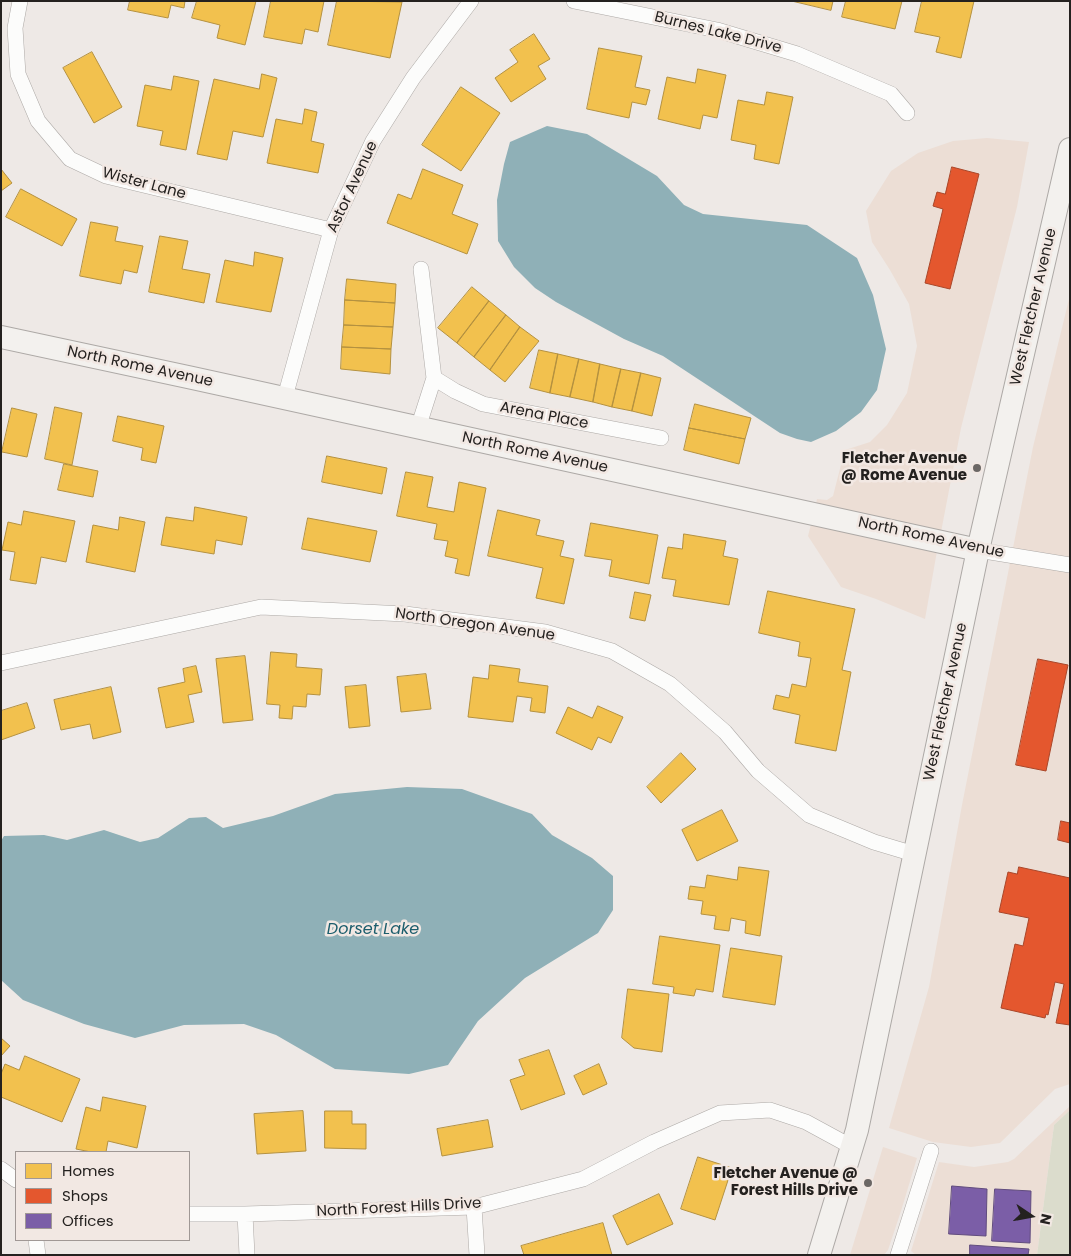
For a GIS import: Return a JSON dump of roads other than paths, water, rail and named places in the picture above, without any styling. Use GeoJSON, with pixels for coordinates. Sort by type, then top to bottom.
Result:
{"type":"FeatureCollection","features":[{"type":"Feature","properties":{"kind":"main road","name":"West Fletcher Avenue"},"geometry":{"type":"LineString","coordinates":[[819,1255],[858,1130],[978,550],[1070,149]]}},
{"type":"Feature","properties":{"kind":"main road","name":"North Rome Avenue"},"geometry":{"type":"LineString","coordinates":[[1,337],[285,397],[418,428],[978,550]]}},
{"type":"Feature","properties":{"kind":"street","name":"Wister Lane"},"geometry":{"type":"LineString","coordinates":[[20,1],[15,28],[18,74],[38,121],[70,159],[106,176],[331,230]]}},
{"type":"Feature","properties":{"kind":"street","name":"Astor Avenue"},"geometry":{"type":"LineString","coordinates":[[285,397],[331,230],[373,141],[413,78],[471,1]]}},
{"type":"Feature","properties":{"kind":"street","name":"Burnes Lake Drive"},"geometry":{"type":"LineString","coordinates":[[574,1],[717,30],[798,54],[891,94],[907,113]]}},
{"type":"Feature","properties":{"kind":"street"},"geometry":{"type":"LineString","coordinates":[[418,428],[434,378],[421,269]]}},
{"type":"Feature","properties":{"kind":"street","name":"Arena Place"},"geometry":{"type":"LineString","coordinates":[[434,378],[455,391],[483,404],[661,438]]}},
{"type":"Feature","properties":{"kind":"street","name":"North Rome Avenue"},"geometry":{"type":"LineString","coordinates":[[978,550],[1070,565]]}},
{"type":"Feature","properties":{"kind":"street","name":"North Oregon Avenue"},"geometry":{"type":"LineString","coordinates":[[1,663],[261,607],[405,614],[545,632],[612,651],[670,684],[725,732],[758,771],[809,815],[874,842],[914,854]]}},
{"type":"Feature","properties":{"kind":"street","name":"North Forest Hills Drive"},"geometry":{"type":"LineString","coordinates":[[190,1214],[474,1207],[583,1179],[654,1142],[720,1113],[770,1110],[806,1122],[852,1147]]}},
{"type":"Feature","properties":{"kind":"street"},"geometry":{"type":"LineString","coordinates":[[898,1255],[931,1151]]}},
{"type":"Feature","properties":{"kind":"street"},"geometry":{"type":"LineString","coordinates":[[1,1170],[15,1179]]}},
{"type":"Feature","properties":{"kind":"street"},"geometry":{"type":"LineString","coordinates":[[474,1207],[477,1255]]}},
{"type":"Feature","properties":{"kind":"street"},"geometry":{"type":"LineString","coordinates":[[245,1214],[247,1255]]}},
{"type":"Feature","properties":{"kind":"street"},"geometry":{"type":"LineString","coordinates":[[36,1241],[38,1255]]}},
{"type":"Feature","properties":{"kind":"water"},"geometry":{"type":"Polygon","coordinates":[[[547,126],[587,134],[657,176],[684,205],[703,214],[807,225],[857,258],[873,295],[886,349],[877,390],[861,412],[836,431],[811,442],[780,433],[663,356],[624,339],[556,302],[535,288],[514,267],[498,241],[497,200],[510,142],[547,126]]]}},
{"type":"Feature","properties":{"kind":"water","name":"Dorset Lake"},"geometry":{"type":"Polygon","coordinates":[[[407,787],[462,789],[532,814],[552,835],[592,858],[613,876],[613,910],[598,933],[525,978],[478,1021],[448,1065],[409,1074],[335,1069],[276,1035],[244,1024],[184,1025],[135,1038],[84,1024],[23,1000],[1,980],[1,841],[4,836],[44,835],[67,840],[104,830],[140,842],[158,838],[189,818],[206,817],[223,828],[273,816],[335,794],[407,787]]]}},
{"type":"Feature","properties":{"kind":"place","name":"Fletcher Avenue @ Rome Avenue"},"geometry":{"type":"Point","coordinates":[977,468]}},
{"type":"Feature","properties":{"kind":"place","name":"Fletcher Avenue @ Forest Hills Drive"},"geometry":{"type":"Point","coordinates":[868,1183]}}]}
